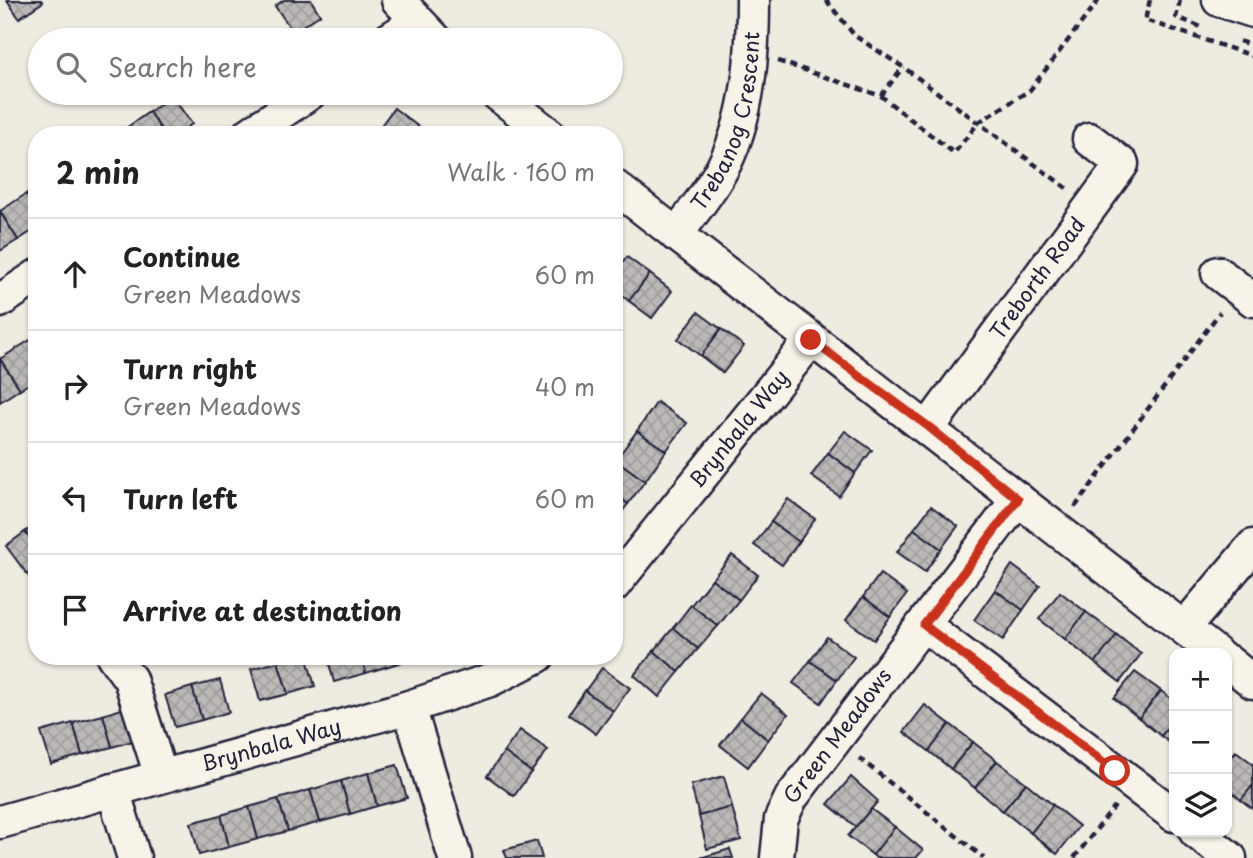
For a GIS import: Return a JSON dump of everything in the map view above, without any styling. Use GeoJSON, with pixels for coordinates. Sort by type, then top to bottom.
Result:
{"type":"FeatureCollection","features":[{"type":"Feature","properties":{"kind":"street","name":"Trebanog Crescent"},"geometry":{"type":"LineString","coordinates":[[676,234],[725,163],[738,130],[751,52],[753,0]]}},
{"type":"Feature","properties":{"kind":"street"},"geometry":{"type":"LineString","coordinates":[[1219,0],[1253,11]]}},
{"type":"Feature","properties":{"kind":"street"},"geometry":{"type":"LineString","coordinates":[[260,126],[292,105]]}},
{"type":"Feature","properties":{"kind":"street"},"geometry":{"type":"LineString","coordinates":[[511,105],[538,126]]}},
{"type":"Feature","properties":{"kind":"street","name":"Treborth Road"},"geometry":{"type":"LineString","coordinates":[[929,427],[1122,164],[1089,139]]}},
{"type":"Feature","properties":{"kind":"street"},"geometry":{"type":"LineString","coordinates":[[623,193],[811,340],[929,427],[1210,648]]}},
{"type":"Feature","properties":{"kind":"street"},"geometry":{"type":"LineString","coordinates":[[0,301],[28,282]]}},
{"type":"Feature","properties":{"kind":"street","name":"Brynbala Way"},"geometry":{"type":"LineString","coordinates":[[623,570],[811,340]]}},
{"type":"Feature","properties":{"kind":"street","name":"Green Meadows"},"geometry":{"type":"LineString","coordinates":[[777,858],[781,819],[791,798],[1018,499]]}},
{"type":"Feature","properties":{"kind":"street"},"geometry":{"type":"LineString","coordinates":[[1184,628],[1253,546]]}},
{"type":"Feature","properties":{"kind":"street"},"geometry":{"type":"LineString","coordinates":[[924,625],[1169,812]]}},
{"type":"Feature","properties":{"kind":"street"},"geometry":{"type":"LineString","coordinates":[[120,665],[130,679],[161,776]]}},
{"type":"Feature","properties":{"kind":"street","name":"Brynbala Way"},"geometry":{"type":"LineString","coordinates":[[0,822],[409,707],[490,680],[520,665]]}},
{"type":"Feature","properties":{"kind":"street"},"geometry":{"type":"LineString","coordinates":[[1232,666],[1253,682]]}},
{"type":"Feature","properties":{"kind":"street"},"geometry":{"type":"LineString","coordinates":[[409,707],[455,858]]}},
{"type":"Feature","properties":{"kind":"street"},"geometry":{"type":"LineString","coordinates":[[113,790],[134,858]]}},
{"type":"Feature","properties":{"kind":"street"},"geometry":{"type":"LineString","coordinates":[[1202,837],[1230,858]]}},
{"type":"Feature","properties":{"kind":"path"},"geometry":{"type":"LineString","coordinates":[[826,0],[855,36],[903,67],[1091,206]]}},
{"type":"Feature","properties":{"kind":"path"},"geometry":{"type":"LineString","coordinates":[[751,52],[881,96],[954,153],[979,122],[1030,90],[1099,0]]}},
{"type":"Feature","properties":{"kind":"path"},"geometry":{"type":"LineString","coordinates":[[1150,0],[1145,20],[1253,56]]}},
{"type":"Feature","properties":{"kind":"path"},"geometry":{"type":"LineString","coordinates":[[881,96],[903,67]]}},
{"type":"Feature","properties":{"kind":"path"},"geometry":{"type":"LineString","coordinates":[[1057,530],[1236,287]]}},
{"type":"Feature","properties":{"kind":"path"},"geometry":{"type":"LineString","coordinates":[[835,738],[984,858]]}},
{"type":"Feature","properties":{"kind":"path"},"geometry":{"type":"LineString","coordinates":[[1074,858],[1133,784]]}},
{"type":"Feature","properties":{"kind":"building"},"geometry":{"type":"Polygon","coordinates":[[[7,0],[41,0],[43,2],[19,18],[7,0]]]}},
{"type":"Feature","properties":{"kind":"building"},"geometry":{"type":"Polygon","coordinates":[[[284,0],[311,0],[320,15],[299,28],[290,28],[275,6],[284,0]]]}},
{"type":"Feature","properties":{"kind":"building"},"geometry":{"type":"Polygon","coordinates":[[[159,105],[178,105],[192,124],[159,126],[149,112],[159,105]]]}},
{"type":"Feature","properties":{"kind":"building"},"geometry":{"type":"Polygon","coordinates":[[[394,108],[417,126],[381,126],[394,108]]]}},
{"type":"Feature","properties":{"kind":"building"},"geometry":{"type":"Polygon","coordinates":[[[149,112],[159,126],[129,126],[149,112]]]}},
{"type":"Feature","properties":{"kind":"building"},"geometry":{"type":"Polygon","coordinates":[[[26,194],[28,234],[18,240],[0,211],[26,194]]]}},
{"type":"Feature","properties":{"kind":"building"},"geometry":{"type":"Polygon","coordinates":[[[0,212],[18,240],[0,251],[0,212]]]}},
{"type":"Feature","properties":{"kind":"building"},"geometry":{"type":"Polygon","coordinates":[[[627,257],[650,274],[629,301],[623,296],[623,262],[627,257]]]}},
{"type":"Feature","properties":{"kind":"building"},"geometry":{"type":"Polygon","coordinates":[[[650,274],[672,291],[652,318],[629,301],[650,274]]]}},
{"type":"Feature","properties":{"kind":"building"},"geometry":{"type":"Polygon","coordinates":[[[698,312],[721,329],[701,356],[678,339],[698,312]]]}},
{"type":"Feature","properties":{"kind":"building"},"geometry":{"type":"Polygon","coordinates":[[[721,329],[744,346],[723,373],[701,356],[721,329]]]}},
{"type":"Feature","properties":{"kind":"building"},"geometry":{"type":"Polygon","coordinates":[[[28,341],[28,384],[20,389],[0,359],[28,341]]]}},
{"type":"Feature","properties":{"kind":"building"},"geometry":{"type":"Polygon","coordinates":[[[0,359],[20,389],[0,402],[0,359]]]}},
{"type":"Feature","properties":{"kind":"building"},"geometry":{"type":"Polygon","coordinates":[[[657,402],[687,423],[666,451],[637,431],[657,402]]]}},
{"type":"Feature","properties":{"kind":"building"},"geometry":{"type":"Polygon","coordinates":[[[637,431],[666,451],[645,481],[623,465],[623,450],[637,431]]]}},
{"type":"Feature","properties":{"kind":"building"},"geometry":{"type":"Polygon","coordinates":[[[845,431],[872,450],[855,473],[828,453],[845,431]]]}},
{"type":"Feature","properties":{"kind":"building"},"geometry":{"type":"Polygon","coordinates":[[[828,453],[855,473],[839,496],[811,476],[828,453]]]}},
{"type":"Feature","properties":{"kind":"building"},"geometry":{"type":"Polygon","coordinates":[[[623,465],[645,481],[628,504],[623,500],[623,465]]]}},
{"type":"Feature","properties":{"kind":"building"},"geometry":{"type":"Polygon","coordinates":[[[788,499],[815,519],[799,542],[771,522],[788,499]]]}},
{"type":"Feature","properties":{"kind":"building"},"geometry":{"type":"Polygon","coordinates":[[[931,506],[958,526],[941,549],[914,529],[931,506]]]}},
{"type":"Feature","properties":{"kind":"building"},"geometry":{"type":"Polygon","coordinates":[[[771,522],[799,542],[782,565],[754,545],[771,522]]]}},
{"type":"Feature","properties":{"kind":"building"},"geometry":{"type":"Polygon","coordinates":[[[914,529],[941,549],[925,572],[897,552],[914,529]]]}},
{"type":"Feature","properties":{"kind":"building"},"geometry":{"type":"Polygon","coordinates":[[[25,532],[28,536],[28,575],[6,546],[25,532]]]}},
{"type":"Feature","properties":{"kind":"building"},"geometry":{"type":"Polygon","coordinates":[[[732,555],[758,575],[739,600],[712,579],[732,555]]]}},
{"type":"Feature","properties":{"kind":"building"},"geometry":{"type":"Polygon","coordinates":[[[1012,565],[1040,586],[1023,610],[995,590],[1012,565]]]}},
{"type":"Feature","properties":{"kind":"building"},"geometry":{"type":"Polygon","coordinates":[[[880,574],[907,594],[890,617],[863,597],[880,574]]]}},
{"type":"Feature","properties":{"kind":"building"},"geometry":{"type":"Polygon","coordinates":[[[712,579],[739,600],[718,626],[691,605],[712,579]]]}},
{"type":"Feature","properties":{"kind":"building"},"geometry":{"type":"Polygon","coordinates":[[[995,590],[1023,610],[1003,640],[974,620],[995,590]]]}},
{"type":"Feature","properties":{"kind":"building"},"geometry":{"type":"Polygon","coordinates":[[[1060,592],[1086,612],[1065,639],[1039,619],[1060,592]]]}},
{"type":"Feature","properties":{"kind":"building"},"geometry":{"type":"Polygon","coordinates":[[[863,597],[890,617],[874,640],[846,620],[863,597]]]}},
{"type":"Feature","properties":{"kind":"building"},"geometry":{"type":"Polygon","coordinates":[[[691,605],[718,626],[698,649],[673,628],[691,605]]]}},
{"type":"Feature","properties":{"kind":"building"},"geometry":{"type":"Polygon","coordinates":[[[1086,612],[1117,635],[1095,663],[1065,639],[1086,612]]]}},
{"type":"Feature","properties":{"kind":"building"},"geometry":{"type":"Polygon","coordinates":[[[673,628],[698,649],[679,672],[654,651],[673,628]]]}},
{"type":"Feature","properties":{"kind":"building"},"geometry":{"type":"Polygon","coordinates":[[[1117,635],[1141,654],[1120,682],[1095,663],[1117,635]]]}},
{"type":"Feature","properties":{"kind":"building"},"geometry":{"type":"Polygon","coordinates":[[[827,637],[854,657],[837,680],[810,661],[827,637]]]}},
{"type":"Feature","properties":{"kind":"building"},"geometry":{"type":"Polygon","coordinates":[[[654,651],[679,672],[659,697],[634,675],[654,651]]]}},
{"type":"Feature","properties":{"kind":"building"},"geometry":{"type":"Polygon","coordinates":[[[810,661],[837,680],[821,703],[793,683],[810,661]]]}},
{"type":"Feature","properties":{"kind":"building"},"geometry":{"type":"Polygon","coordinates":[[[279,665],[309,665],[315,686],[288,694],[279,665]]]}},
{"type":"Feature","properties":{"kind":"building"},"geometry":{"type":"Polygon","coordinates":[[[279,665],[288,694],[260,701],[251,669],[279,665]]]}},
{"type":"Feature","properties":{"kind":"building"},"geometry":{"type":"Polygon","coordinates":[[[329,665],[364,665],[366,673],[334,682],[329,665]]]}},
{"type":"Feature","properties":{"kind":"building"},"geometry":{"type":"Polygon","coordinates":[[[364,665],[392,665],[366,673],[364,665]]]}},
{"type":"Feature","properties":{"kind":"building"},"geometry":{"type":"Polygon","coordinates":[[[602,668],[630,688],[613,711],[585,691],[602,668]]]}},
{"type":"Feature","properties":{"kind":"building"},"geometry":{"type":"Polygon","coordinates":[[[1135,672],[1161,691],[1139,718],[1114,698],[1135,672]]]}},
{"type":"Feature","properties":{"kind":"building"},"geometry":{"type":"Polygon","coordinates":[[[220,680],[229,712],[202,720],[192,687],[220,680]]]}},
{"type":"Feature","properties":{"kind":"building"},"geometry":{"type":"Polygon","coordinates":[[[192,687],[202,720],[175,727],[165,695],[192,687]]]}},
{"type":"Feature","properties":{"kind":"building"},"geometry":{"type":"Polygon","coordinates":[[[585,691],[613,711],[596,734],[569,714],[585,691]]]}},
{"type":"Feature","properties":{"kind":"building"},"geometry":{"type":"Polygon","coordinates":[[[1161,691],[1169,697],[1169,726],[1161,736],[1139,718],[1161,691]]]}},
{"type":"Feature","properties":{"kind":"building"},"geometry":{"type":"Polygon","coordinates":[[[761,693],[788,714],[768,740],[741,718],[761,693]]]}},
{"type":"Feature","properties":{"kind":"building"},"geometry":{"type":"Polygon","coordinates":[[[134,705],[143,738],[112,747],[103,715],[134,705]]]}},
{"type":"Feature","properties":{"kind":"building"},"geometry":{"type":"Polygon","coordinates":[[[925,705],[950,724],[929,751],[904,732],[925,705]]]}},
{"type":"Feature","properties":{"kind":"building"},"geometry":{"type":"Polygon","coordinates":[[[103,715],[112,747],[82,755],[73,723],[103,715]]]}},
{"type":"Feature","properties":{"kind":"building"},"geometry":{"type":"Polygon","coordinates":[[[741,718],[768,740],[748,767],[720,745],[741,718]]]}},
{"type":"Feature","properties":{"kind":"building"},"geometry":{"type":"Polygon","coordinates":[[[73,723],[82,755],[51,764],[41,732],[73,723]]]}},
{"type":"Feature","properties":{"kind":"building"},"geometry":{"type":"Polygon","coordinates":[[[950,724],[973,742],[951,769],[929,751],[950,724]]]}},
{"type":"Feature","properties":{"kind":"building"},"geometry":{"type":"Polygon","coordinates":[[[1169,726],[1169,742],[1161,736],[1169,726]]]}},
{"type":"Feature","properties":{"kind":"building"},"geometry":{"type":"Polygon","coordinates":[[[520,730],[548,750],[531,772],[504,752],[520,730]]]}},
{"type":"Feature","properties":{"kind":"building"},"geometry":{"type":"Polygon","coordinates":[[[973,742],[997,761],[975,788],[951,769],[973,742]]]}},
{"type":"Feature","properties":{"kind":"building"},"geometry":{"type":"Polygon","coordinates":[[[1236,751],[1253,764],[1253,785],[1241,800],[1232,792],[1232,756],[1236,751]]]}},
{"type":"Feature","properties":{"kind":"building"},"geometry":{"type":"Polygon","coordinates":[[[504,752],[531,772],[514,796],[487,776],[504,752]]]}},
{"type":"Feature","properties":{"kind":"building"},"geometry":{"type":"Polygon","coordinates":[[[997,761],[1026,783],[1003,811],[975,788],[997,761]]]}},
{"type":"Feature","properties":{"kind":"building"},"geometry":{"type":"Polygon","coordinates":[[[397,765],[407,798],[377,806],[368,773],[397,765]]]}},
{"type":"Feature","properties":{"kind":"building"},"geometry":{"type":"Polygon","coordinates":[[[368,773],[377,806],[350,814],[341,781],[368,773]]]}},
{"type":"Feature","properties":{"kind":"building"},"geometry":{"type":"Polygon","coordinates":[[[724,776],[732,807],[699,816],[691,785],[724,776]]]}},
{"type":"Feature","properties":{"kind":"building"},"geometry":{"type":"Polygon","coordinates":[[[851,777],[878,801],[856,827],[828,804],[851,777]]]}},
{"type":"Feature","properties":{"kind":"building"},"geometry":{"type":"Polygon","coordinates":[[[341,781],[350,814],[320,822],[310,790],[341,781]]]}},
{"type":"Feature","properties":{"kind":"building"},"geometry":{"type":"Polygon","coordinates":[[[1026,783],[1053,805],[1031,833],[1003,811],[1026,783]]]}},
{"type":"Feature","properties":{"kind":"building"},"geometry":{"type":"Polygon","coordinates":[[[1253,785],[1253,809],[1241,800],[1253,785]]]}},
{"type":"Feature","properties":{"kind":"building"},"geometry":{"type":"Polygon","coordinates":[[[310,790],[320,822],[288,831],[278,799],[310,790]]]}},
{"type":"Feature","properties":{"kind":"building"},"geometry":{"type":"Polygon","coordinates":[[[278,799],[288,831],[258,839],[249,807],[278,799]]]}},
{"type":"Feature","properties":{"kind":"building"},"geometry":{"type":"Polygon","coordinates":[[[1053,805],[1079,826],[1057,854],[1031,833],[1053,805]]]}},
{"type":"Feature","properties":{"kind":"building"},"geometry":{"type":"Polygon","coordinates":[[[249,807],[258,839],[229,847],[221,815],[249,807]]]}},
{"type":"Feature","properties":{"kind":"building"},"geometry":{"type":"Polygon","coordinates":[[[732,807],[741,840],[707,849],[699,816],[732,807]]]}},
{"type":"Feature","properties":{"kind":"building"},"geometry":{"type":"Polygon","coordinates":[[[871,809],[895,827],[873,855],[848,836],[871,809]]]}},
{"type":"Feature","properties":{"kind":"building"},"geometry":{"type":"Polygon","coordinates":[[[221,815],[229,847],[199,855],[191,823],[221,815]]]}},
{"type":"Feature","properties":{"kind":"building"},"geometry":{"type":"Polygon","coordinates":[[[895,827],[923,850],[916,858],[876,858],[873,855],[895,827]]]}},
{"type":"Feature","properties":{"kind":"building"},"geometry":{"type":"Polygon","coordinates":[[[537,841],[542,858],[507,858],[504,850],[537,841]]]}},
{"type":"Feature","properties":{"kind":"building"},"geometry":{"type":"Polygon","coordinates":[[[730,849],[733,858],[700,858],[730,849]]]}},
{"type":"Feature","properties":{"kind":"route"},"geometry":{"type":"LineString","coordinates":[[811,340],[929,427],[1018,499],[924,625],[1115,771]]}}]}
